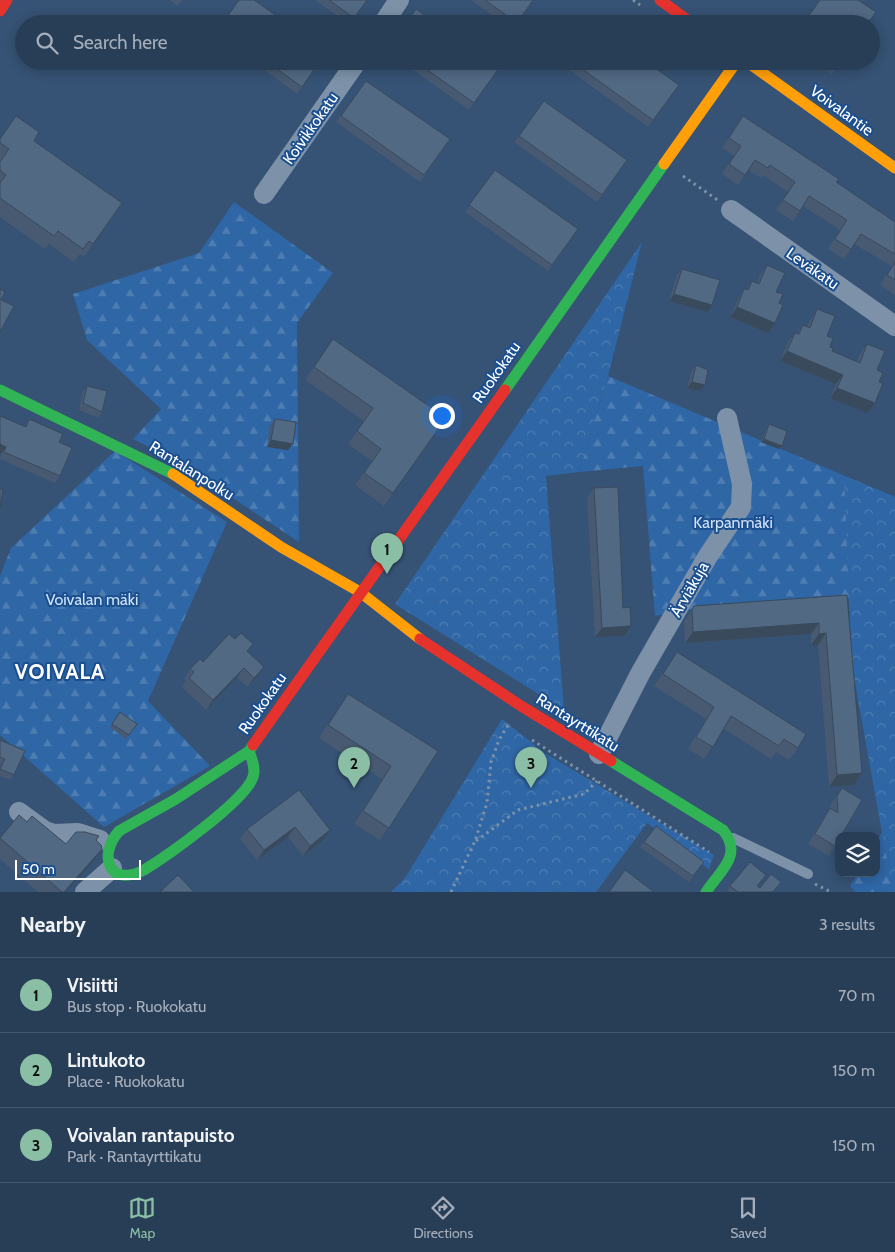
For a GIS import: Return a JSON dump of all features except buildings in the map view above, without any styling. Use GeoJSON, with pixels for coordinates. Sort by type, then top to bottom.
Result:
{"type":"FeatureCollection","features":[{"type":"Feature","properties":{"kind":"street"},"geometry":{"type":"LineString","coordinates":[[0,10],[7,0]]}},
{"type":"Feature","properties":{"kind":"street"},"geometry":{"type":"LineString","coordinates":[[388,15],[399,0]]}},
{"type":"Feature","properties":{"kind":"street"},"geometry":{"type":"LineString","coordinates":[[660,0],[681,15]]}},
{"type":"Feature","properties":{"kind":"street","name":"Koivikkokatu"},"geometry":{"type":"LineString","coordinates":[[264,194],[350,70]]}},
{"type":"Feature","properties":{"kind":"street","name":"Ruokokatu"},"geometry":{"type":"LineString","coordinates":[[109,843],[120,830],[186,793],[248,751],[731,70]]}},
{"type":"Feature","properties":{"kind":"street","name":"Voivalantie"},"geometry":{"type":"LineString","coordinates":[[759,70],[895,168]]}},
{"type":"Feature","properties":{"kind":"street","name":"Leväkatu"},"geometry":{"type":"LineString","coordinates":[[731,210],[895,326]]}},
{"type":"Feature","properties":{"kind":"street","name":"Rantalanpolku"},"geometry":{"type":"LineString","coordinates":[[0,390],[182,478],[274,543],[360,592]]}},
{"type":"Feature","properties":{"kind":"street","name":"Ärviäkuja"},"geometry":{"type":"LineString","coordinates":[[605,758],[641,672],[708,556],[741,506],[742,484],[727,418]]}},
{"type":"Feature","properties":{"kind":"street","name":"Rantayrttikatu"},"geometry":{"type":"LineString","coordinates":[[360,592],[413,634],[521,706],[715,825],[728,835]]}},
{"type":"Feature","properties":{"kind":"street","name":"Ruokokatu"},"geometry":{"type":"LineString","coordinates":[[112,868],[117,874],[132,875],[152,864],[214,820],[253,779],[255,772],[248,751]]}},
{"type":"Feature","properties":{"kind":"street"},"geometry":{"type":"LineString","coordinates":[[19,812],[45,831],[54,834],[78,833],[109,843],[108,860],[112,868],[85,892]]}},
{"type":"Feature","properties":{"kind":"street"},"geometry":{"type":"LineString","coordinates":[[706,892],[727,864],[734,848],[728,835]]}},
{"type":"Feature","properties":{"kind":"lane"},"geometry":{"type":"LineString","coordinates":[[728,835],[808,874]]}},
{"type":"Feature","properties":{"kind":"path"},"geometry":{"type":"LineString","coordinates":[[678,172],[731,210]]}},
{"type":"Feature","properties":{"kind":"path"},"geometry":{"type":"LineString","coordinates":[[451,892],[475,841],[487,804],[491,762],[499,740],[521,706]]}},
{"type":"Feature","properties":{"kind":"path"},"geometry":{"type":"LineString","coordinates":[[510,724],[517,729]]}},
{"type":"Feature","properties":{"kind":"path"},"geometry":{"type":"LineString","coordinates":[[524,734],[727,864]]}},
{"type":"Feature","properties":{"kind":"path"},"geometry":{"type":"LineString","coordinates":[[475,841],[518,810],[584,794],[597,782],[605,758]]}},
{"type":"Feature","properties":{"kind":"green space"},"geometry":{"type":"Polygon","coordinates":[[[234,202],[333,273],[297,323],[299,542],[175,460],[133,439],[161,409],[87,340],[73,294],[199,253],[234,202]]]}},
{"type":"Feature","properties":{"kind":"green space"},"geometry":{"type":"Polygon","coordinates":[[[642,242],[608,376],[579,472],[546,476],[564,710],[395,604],[642,242]]]}},
{"type":"Feature","properties":{"kind":"green space","name":"Karpanmäki"},"geometry":{"type":"Polygon","coordinates":[[[608,376],[895,497],[895,892],[856,892],[850,886],[856,877],[880,877],[880,836],[882,832],[852,665],[849,599],[682,611],[655,616],[643,466],[579,472],[608,376]]]}},
{"type":"Feature","properties":{"kind":"green space","name":"Voivalan mäki"},"geometry":{"type":"Polygon","coordinates":[[[115,451],[227,522],[148,701],[210,766],[104,827],[0,735],[0,576],[11,548],[115,451]]]}},
{"type":"Feature","properties":{"kind":"green space"},"geometry":{"type":"Polygon","coordinates":[[[844,476],[895,497],[895,892],[893,892],[852,665],[844,476]]]}},
{"type":"Feature","properties":{"kind":"green space"},"geometry":{"type":"Polygon","coordinates":[[[502,719],[545,753],[714,855],[709,869],[647,823],[596,892],[391,892],[405,878],[502,719]]]}},
{"type":"Feature","properties":{"kind":"traffic: fast"},"geometry":{"type":"LineString","coordinates":[[505,390],[664,164]]}},
{"type":"Feature","properties":{"kind":"traffic: fast"},"geometry":{"type":"LineString","coordinates":[[0,390],[173,474]]}},
{"type":"Feature","properties":{"kind":"traffic: fast"},"geometry":{"type":"LineString","coordinates":[[249,751],[254,767],[253,777],[236,800],[221,813],[170,853],[144,870],[132,875],[123,875],[115,872],[110,867],[108,859],[109,850],[112,841],[119,831],[176,799],[249,751],[253,745]]}},
{"type":"Feature","properties":{"kind":"traffic: fast"},"geometry":{"type":"LineString","coordinates":[[611,761],[723,830],[729,839],[730,855],[728,862],[706,892]]}},
{"type":"Feature","properties":{"kind":"traffic: slow"},"geometry":{"type":"LineString","coordinates":[[664,164],[731,70]]}},
{"type":"Feature","properties":{"kind":"traffic: slow"},"geometry":{"type":"LineString","coordinates":[[759,70],[895,168]]}},
{"type":"Feature","properties":{"kind":"traffic: slow"},"geometry":{"type":"LineString","coordinates":[[173,474],[281,547],[360,592],[420,639]]}},
{"type":"Feature","properties":{"kind":"traffic: jam"},"geometry":{"type":"LineString","coordinates":[[0,11],[7,0]]}},
{"type":"Feature","properties":{"kind":"traffic: jam"},"geometry":{"type":"LineString","coordinates":[[660,0],[681,15]]}},
{"type":"Feature","properties":{"kind":"traffic: jam"},"geometry":{"type":"LineString","coordinates":[[253,745],[505,390]]}},
{"type":"Feature","properties":{"kind":"traffic: jam"},"geometry":{"type":"LineString","coordinates":[[420,639],[521,706],[611,761]]}},
{"type":"Feature","properties":{"kind":"place","name":"Visiitti"},"geometry":{"type":"Point","coordinates":[387,574]}},
{"type":"Feature","properties":{"kind":"place","name":"Lintukoto"},"geometry":{"type":"Point","coordinates":[354,788]}},
{"type":"Feature","properties":{"kind":"place","name":"Voivalan rantapuisto"},"geometry":{"type":"Point","coordinates":[531,788]}},
{"type":"Feature","properties":{"kind":"district","name":"VOIVALA"},"geometry":{"type":"Point","coordinates":[60,672]}}]}
